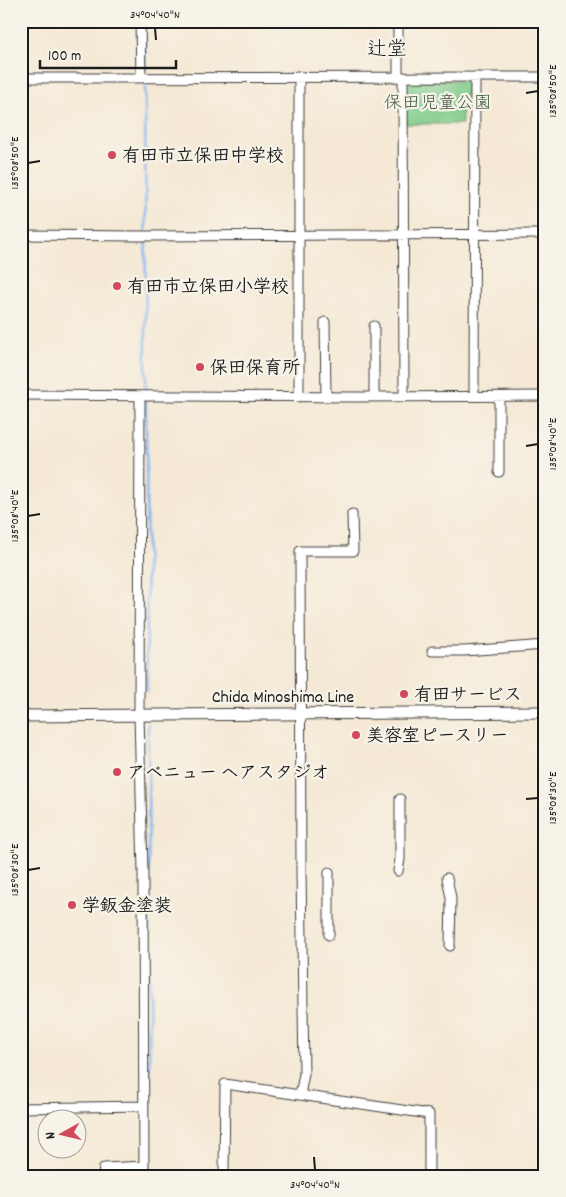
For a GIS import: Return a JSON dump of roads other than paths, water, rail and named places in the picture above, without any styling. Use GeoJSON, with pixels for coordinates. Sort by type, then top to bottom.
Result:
{"type":"FeatureCollection","features":[{"type":"Feature","properties":{"kind":"main road","name":"Chida Minoshima Line"},"geometry":{"type":"LineString","coordinates":[[21,716],[545,712]]}},
{"type":"Feature","properties":{"kind":"street"},"geometry":{"type":"LineString","coordinates":[[140,21],[141,78]]}},
{"type":"Feature","properties":{"kind":"street"},"geometry":{"type":"LineString","coordinates":[[398,21],[401,77],[404,396]]}},
{"type":"Feature","properties":{"kind":"street"},"geometry":{"type":"LineString","coordinates":[[299,76],[299,397]]}},
{"type":"Feature","properties":{"kind":"street"},"geometry":{"type":"LineString","coordinates":[[474,396],[475,77]]}},
{"type":"Feature","properties":{"kind":"street"},"geometry":{"type":"LineString","coordinates":[[21,78],[545,77]]}},
{"type":"Feature","properties":{"kind":"street"},"geometry":{"type":"LineString","coordinates":[[21,235],[300,236],[545,234]]}},
{"type":"Feature","properties":{"kind":"street"},"geometry":{"type":"LineString","coordinates":[[325,322],[326,396]]}},
{"type":"Feature","properties":{"kind":"street"},"geometry":{"type":"LineString","coordinates":[[374,326],[374,397]]}},
{"type":"Feature","properties":{"kind":"street"},"geometry":{"type":"LineString","coordinates":[[21,395],[545,396]]}},
{"type":"Feature","properties":{"kind":"street"},"geometry":{"type":"LineString","coordinates":[[103,1176],[104,1168],[144,1171],[143,872],[139,715],[140,396]]}},
{"type":"Feature","properties":{"kind":"street"},"geometry":{"type":"LineString","coordinates":[[499,397],[499,472]]}},
{"type":"Feature","properties":{"kind":"street"},"geometry":{"type":"LineString","coordinates":[[300,1095],[304,1074],[300,551],[353,551],[352,514]]}},
{"type":"Feature","properties":{"kind":"street"},"geometry":{"type":"LineString","coordinates":[[432,651],[464,651],[545,645]]}},
{"type":"Feature","properties":{"kind":"street"},"geometry":{"type":"LineString","coordinates":[[398,871],[400,859],[400,799]]}},
{"type":"Feature","properties":{"kind":"street"},"geometry":{"type":"LineString","coordinates":[[329,872],[329,935]]}},
{"type":"Feature","properties":{"kind":"street"},"geometry":{"type":"LineString","coordinates":[[447,878],[451,907],[450,946]]}},
{"type":"Feature","properties":{"kind":"street"},"geometry":{"type":"LineString","coordinates":[[224,1176],[225,1084],[429,1114],[429,1176]]}},
{"type":"Feature","properties":{"kind":"street"},"geometry":{"type":"LineString","coordinates":[[21,1108],[143,1106]]}},
{"type":"Feature","properties":{"kind":"waterway"},"geometry":{"type":"LineString","coordinates":[[145,21],[145,70]]}},
{"type":"Feature","properties":{"kind":"waterway"},"geometry":{"type":"LineString","coordinates":[[145,80],[147,692]]}},
{"type":"Feature","properties":{"kind":"waterway"},"geometry":{"type":"LineString","coordinates":[[148,724],[150,1176]]}},
{"type":"Feature","properties":{"kind":"place","name":"有田市立保田中学校"},"geometry":{"type":"Point","coordinates":[112,155]}},
{"type":"Feature","properties":{"kind":"place","name":"有田市立保田小学校"},"geometry":{"type":"Point","coordinates":[117,286]}},
{"type":"Feature","properties":{"kind":"place","name":"保田保育所"},"geometry":{"type":"Point","coordinates":[200,367]}},
{"type":"Feature","properties":{"kind":"place","name":"有田サービス"},"geometry":{"type":"Point","coordinates":[404,694]}},
{"type":"Feature","properties":{"kind":"place","name":"美容室ピースリー"},"geometry":{"type":"Point","coordinates":[356,735]}},
{"type":"Feature","properties":{"kind":"place","name":"アベニュー ヘアスタジオ"},"geometry":{"type":"Point","coordinates":[117,772]}},
{"type":"Feature","properties":{"kind":"place","name":"学鈑金塗装"},"geometry":{"type":"Point","coordinates":[72,905]}},
{"type":"Feature","properties":{"kind":"district","name":"辻堂"},"geometry":{"type":"Point","coordinates":[387,48]}},
{"type":"Feature","properties":{"kind":"park label","name":"保田児童公園"},"geometry":{"type":"Point","coordinates":[438,102]}}]}
